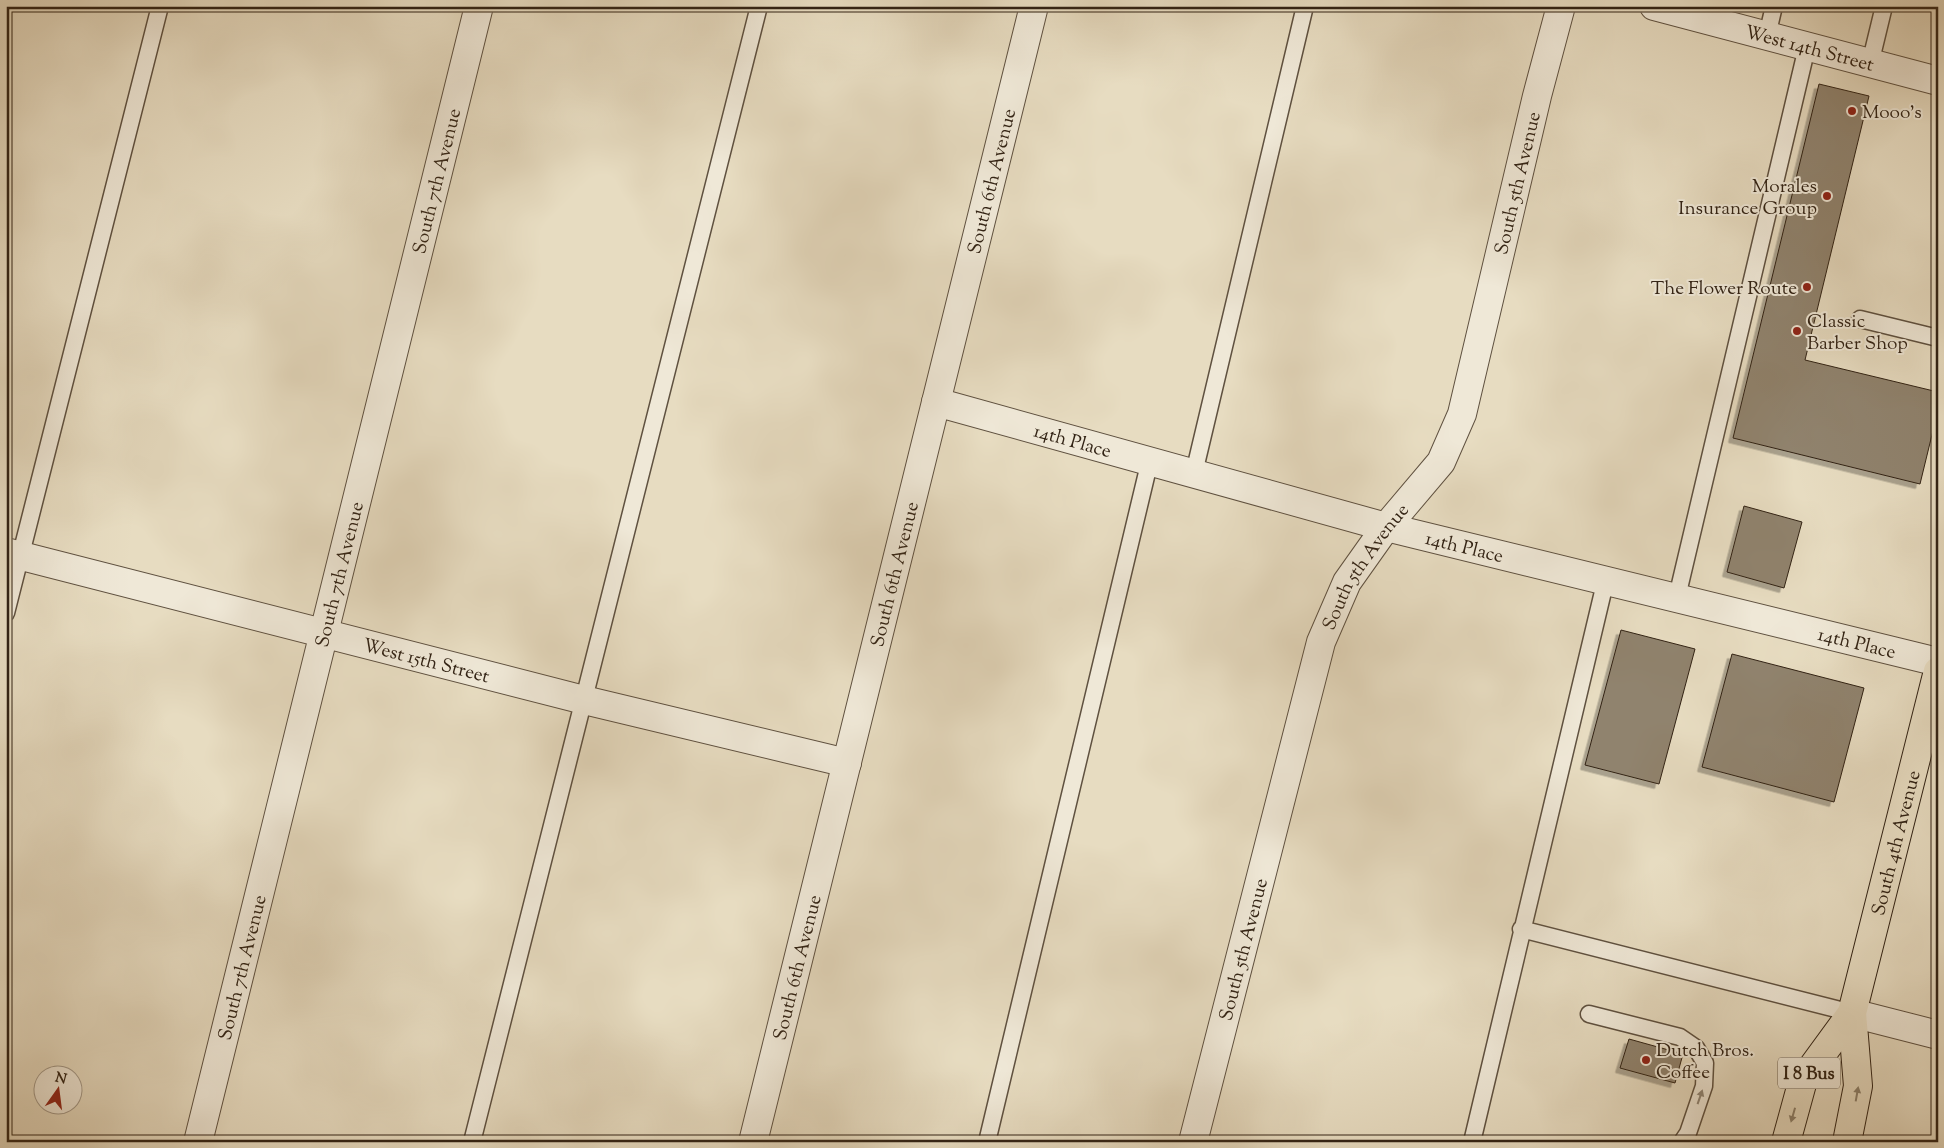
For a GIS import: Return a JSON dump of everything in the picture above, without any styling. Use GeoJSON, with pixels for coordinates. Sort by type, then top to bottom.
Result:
{"type":"FeatureCollection","features":[{"type":"Feature","properties":{"kind":"main road","name":"South 4th Avenue"},"geometry":{"type":"LineString","coordinates":[[1848,1142],[1858,1086],[1852,1013],[1938,671]]}},
{"type":"Feature","properties":{"kind":"main road","name":"South 4th Avenue"},"geometry":{"type":"LineString","coordinates":[[1786,1142],[1803,1080],[1852,1013]]}},
{"type":"Feature","properties":{"kind":"street","name":"South 7th Avenue"},"geometry":{"type":"LineString","coordinates":[[198,1142],[479,6]]}},
{"type":"Feature","properties":{"kind":"street","name":"South 6th Avenue"},"geometry":{"type":"LineString","coordinates":[[753,1142],[1034,6]]}},
{"type":"Feature","properties":{"kind":"street","name":"South 5th Avenue"},"geometry":{"type":"LineString","coordinates":[[1193,1142],[1321,642],[1347,582],[1386,527],[1441,462],[1462,414],[1537,96],[1561,6]]}},
{"type":"Feature","properties":{"kind":"street","name":"West 14th Street"},"geometry":{"type":"LineString","coordinates":[[1654,6],[1938,81]]}},
{"type":"Feature","properties":{"kind":"street","name":"14th Place"},"geometry":{"type":"LineString","coordinates":[[936,402],[1386,527],[1938,662]]}},
{"type":"Feature","properties":{"kind":"street","name":"West 15th Street"},"geometry":{"type":"LineString","coordinates":[[13,554],[584,700],[847,763]]}},
{"type":"Feature","properties":{"kind":"street"},"geometry":{"type":"LineString","coordinates":[[1852,1013],[1938,1035]]}},
{"type":"Feature","properties":{"kind":"lane"},"geometry":{"type":"LineString","coordinates":[[6,613],[13,554],[160,6]]}},
{"type":"Feature","properties":{"kind":"lane"},"geometry":{"type":"LineString","coordinates":[[472,1142],[759,6]]}},
{"type":"Feature","properties":{"kind":"lane"},"geometry":{"type":"LineString","coordinates":[[1194,473],[1305,6]]}},
{"type":"Feature","properties":{"kind":"lane"},"geometry":{"type":"LineString","coordinates":[[1767,36],[1774,6]]}},
{"type":"Feature","properties":{"kind":"lane"},"geometry":{"type":"LineString","coordinates":[[1870,64],[1884,6]]}},
{"type":"Feature","properties":{"kind":"lane"},"geometry":{"type":"LineString","coordinates":[[1677,597],[1807,47]]}},
{"type":"Feature","properties":{"kind":"lane"},"geometry":{"type":"LineString","coordinates":[[1860,319],[1938,338]]}},
{"type":"Feature","properties":{"kind":"lane"},"geometry":{"type":"LineString","coordinates":[[987,1142],[1150,460]]}},
{"type":"Feature","properties":{"kind":"lane"},"geometry":{"type":"LineString","coordinates":[[1472,1142],[1521,929],[1606,580]]}},
{"type":"Feature","properties":{"kind":"lane"},"geometry":{"type":"LineString","coordinates":[[1521,929],[1852,1013]]}},
{"type":"Feature","properties":{"kind":"lane"},"geometry":{"type":"LineString","coordinates":[[1589,1014],[1680,1037],[1696,1048],[1705,1063],[1704,1086],[1688,1133],[1682,1142]]}},
{"type":"Feature","properties":{"kind":"building"},"geometry":{"type":"Polygon","coordinates":[[[1819,84],[1869,96],[1805,360],[1938,392],[1938,410],[1920,484],[1733,438],[1819,84]]]}},
{"type":"Feature","properties":{"kind":"building"},"geometry":{"type":"Polygon","coordinates":[[[1744,506],[1802,522],[1784,588],[1727,572],[1744,506]]]}},
{"type":"Feature","properties":{"kind":"building"},"geometry":{"type":"Polygon","coordinates":[[[1621,630],[1695,649],[1659,784],[1585,765],[1621,630]]]}},
{"type":"Feature","properties":{"kind":"building"},"geometry":{"type":"Polygon","coordinates":[[[1732,654],[1864,688],[1834,802],[1702,767],[1732,654]]]}},
{"type":"Feature","properties":{"kind":"building"},"geometry":{"type":"Polygon","coordinates":[[[1629,1039],[1683,1054],[1675,1083],[1620,1068],[1629,1039]]]}},
{"type":"Feature","properties":{"kind":"place","name":"Mooo's"},"geometry":{"type":"Point","coordinates":[1852,111]}},
{"type":"Feature","properties":{"kind":"place","name":"Morales Insurance Group"},"geometry":{"type":"Point","coordinates":[1827,196]}},
{"type":"Feature","properties":{"kind":"place","name":"The Flower Route"},"geometry":{"type":"Point","coordinates":[1807,287]}},
{"type":"Feature","properties":{"kind":"place","name":"Classic Barber Shop"},"geometry":{"type":"Point","coordinates":[1797,331]}},
{"type":"Feature","properties":{"kind":"place","name":"Dutch Bros. Coffee"},"geometry":{"type":"Point","coordinates":[1646,1060]}}]}
